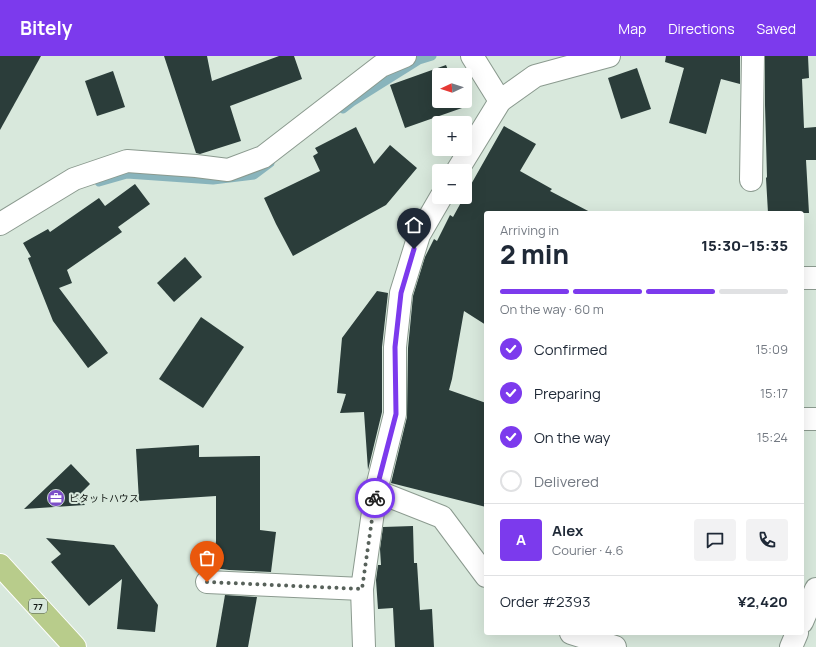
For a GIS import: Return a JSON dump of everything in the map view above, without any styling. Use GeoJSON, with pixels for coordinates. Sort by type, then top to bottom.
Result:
{"type":"FeatureCollection","features":[{"type":"Feature","properties":{"kind":"main road","name":"77"},"geometry":{"type":"LineString","coordinates":[[0,565],[75,647]]}},
{"type":"Feature","properties":{"kind":"street"},"geometry":{"type":"LineString","coordinates":[[0,224],[74,179],[127,161],[228,170],[263,157],[381,66],[405,56]]}},
{"type":"Feature","properties":{"kind":"street"},"geometry":{"type":"LineString","coordinates":[[472,56],[500,101]]}},
{"type":"Feature","properties":{"kind":"street"},"geometry":{"type":"LineString","coordinates":[[461,164],[500,101],[535,76],[609,56]]}},
{"type":"Feature","properties":{"kind":"street"},"geometry":{"type":"LineString","coordinates":[[751,180],[753,56]]}},
{"type":"Feature","properties":{"kind":"street"},"geometry":{"type":"LineString","coordinates":[[364,647],[362,589],[376,491],[396,414],[395,347],[401,293],[418,235],[437,204]]}},
{"type":"Feature","properties":{"kind":"street"},"geometry":{"type":"LineString","coordinates":[[804,278],[816,278]]}},
{"type":"Feature","properties":{"kind":"street"},"geometry":{"type":"LineString","coordinates":[[804,419],[816,419]]}},
{"type":"Feature","properties":{"kind":"street"},"geometry":{"type":"LineString","coordinates":[[376,491],[442,517],[484,573]]}},
{"type":"Feature","properties":{"kind":"street"},"geometry":{"type":"LineString","coordinates":[[207,582],[362,589]]}},
{"type":"Feature","properties":{"kind":"street"},"geometry":{"type":"LineString","coordinates":[[804,617],[816,589]]}},
{"type":"Feature","properties":{"kind":"street"},"geometry":{"type":"LineString","coordinates":[[576,635],[615,647]]}},
{"type":"Feature","properties":{"kind":"street"},"geometry":{"type":"LineString","coordinates":[[791,647],[796,635]]}},
{"type":"Feature","properties":{"kind":"building"},"geometry":{"type":"Polygon","coordinates":[[[0,56],[41,56],[0,130],[0,56]]]}},
{"type":"Feature","properties":{"kind":"building"},"geometry":{"type":"Polygon","coordinates":[[[164,56],[207,56],[212,81],[279,56],[294,56],[302,79],[230,106],[241,141],[200,154],[196,153],[164,56]]]}},
{"type":"Feature","properties":{"kind":"building"},"geometry":{"type":"Polygon","coordinates":[[[666,56],[740,56],[740,84],[721,79],[706,134],[669,123],[684,68],[665,62],[666,56]]]}},
{"type":"Feature","properties":{"kind":"building"},"geometry":{"type":"Polygon","coordinates":[[[765,56],[808,56],[809,78],[802,79],[804,128],[816,127],[816,160],[806,160],[809,213],[804,213],[804,211],[768,211],[765,56]]]}},
{"type":"Feature","properties":{"kind":"building"},"geometry":{"type":"Polygon","coordinates":[[[446,65],[447,68],[438,68],[446,65]]]}},
{"type":"Feature","properties":{"kind":"building"},"geometry":{"type":"Polygon","coordinates":[[[637,68],[651,109],[621,119],[608,78],[637,68]]]}},
{"type":"Feature","properties":{"kind":"building"},"geometry":{"type":"Polygon","coordinates":[[[432,70],[432,108],[462,108],[439,116],[432,116],[432,119],[405,128],[390,85],[432,70]]]}},
{"type":"Feature","properties":{"kind":"building"},"geometry":{"type":"Polygon","coordinates":[[[113,71],[125,107],[97,116],[85,81],[113,71]]]}},
{"type":"Feature","properties":{"kind":"building"},"geometry":{"type":"Polygon","coordinates":[[[504,126],[536,144],[520,171],[552,189],[550,191],[588,211],[484,211],[484,324],[464,311],[449,390],[484,402],[484,506],[391,483],[407,417],[408,348],[413,296],[425,257],[434,239],[437,241],[450,215],[453,217],[460,204],[472,204],[472,183],[504,126]]]}},
{"type":"Feature","properties":{"kind":"building"},"geometry":{"type":"Polygon","coordinates":[[[356,127],[374,164],[390,145],[417,168],[386,205],[293,256],[264,198],[320,171],[313,156],[318,153],[315,148],[356,127]]]}},
{"type":"Feature","properties":{"kind":"building"},"geometry":{"type":"Polygon","coordinates":[[[135,184],[150,204],[118,227],[122,232],[67,270],[72,283],[59,288],[108,353],[88,368],[53,321],[28,258],[31,257],[23,243],[48,229],[50,232],[99,198],[105,206],[135,184]]]}},
{"type":"Feature","properties":{"kind":"building"},"geometry":{"type":"Polygon","coordinates":[[[185,257],[202,277],[174,302],[157,283],[185,257]]]}},
{"type":"Feature","properties":{"kind":"building"},"geometry":{"type":"Polygon","coordinates":[[[377,291],[388,293],[382,347],[382,412],[368,470],[364,412],[340,413],[346,394],[337,393],[342,338],[377,291]]]}},
{"type":"Feature","properties":{"kind":"building"},"geometry":{"type":"Polygon","coordinates":[[[201,317],[244,347],[203,408],[159,379],[201,317]]]}},
{"type":"Feature","properties":{"kind":"building"},"geometry":{"type":"Polygon","coordinates":[[[199,445],[199,457],[260,456],[260,530],[276,532],[271,572],[213,568],[216,541],[216,496],[139,501],[136,449],[199,445]]]}},
{"type":"Feature","properties":{"kind":"building","name":"ピタットハウス"},"geometry":{"type":"Polygon","coordinates":[[[71,464],[90,484],[78,496],[85,505],[24,509],[71,464]]]}},
{"type":"Feature","properties":{"kind":"building"},"geometry":{"type":"Polygon","coordinates":[[[413,526],[414,563],[417,563],[420,610],[432,609],[434,647],[395,647],[393,608],[378,609],[376,580],[378,565],[381,565],[380,549],[383,527],[413,526]]]}},
{"type":"Feature","properties":{"kind":"building"},"geometry":{"type":"Polygon","coordinates":[[[46,538],[114,545],[158,605],[155,632],[117,629],[122,579],[89,606],[51,562],[61,554],[46,538]]]}},
{"type":"Feature","properties":{"kind":"building"},"geometry":{"type":"Polygon","coordinates":[[[225,595],[257,597],[248,647],[216,647],[225,595]]]}},
{"type":"Feature","properties":{"kind":"waterway"},"geometry":{"type":"LineString","coordinates":[[343,109],[419,60],[432,56]]}},
{"type":"Feature","properties":{"kind":"waterway"},"geometry":{"type":"LineString","coordinates":[[99,182],[127,174],[213,180],[254,175],[270,163]]}},
{"type":"Feature","properties":{"kind":"way so far"},"geometry":{"type":"LineString","coordinates":[[207,582],[362,589],[375,498]]}},
{"type":"Feature","properties":{"kind":"place","name":"ピタットハウス"},"geometry":{"type":"Point","coordinates":[56,498]}},
{"type":"Feature","properties":{"kind":"route"},"geometry":{"type":"LineString","coordinates":[[375,498],[396,414],[395,347],[401,293],[414,249]]}}]}
